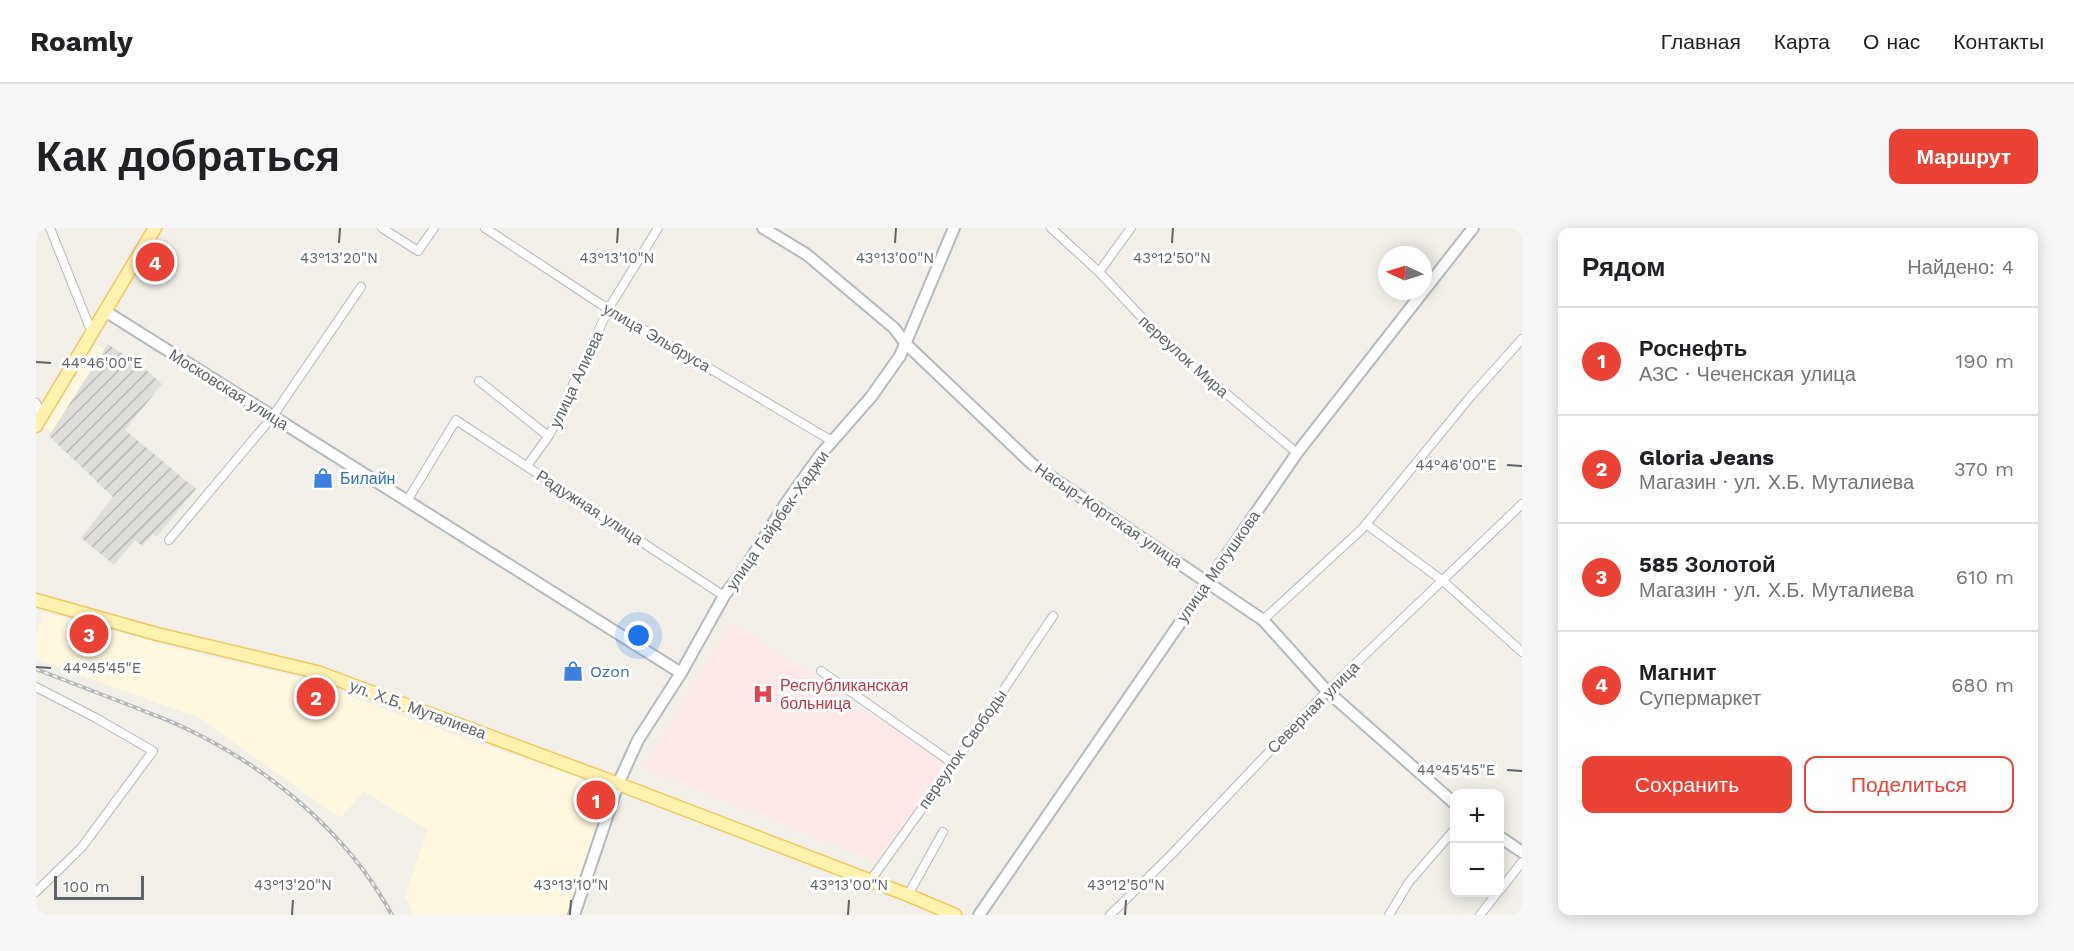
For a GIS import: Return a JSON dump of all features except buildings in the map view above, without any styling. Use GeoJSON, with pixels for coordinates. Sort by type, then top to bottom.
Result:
{"type":"FeatureCollection","features":[{"type":"Feature","properties":{"kind":"main road"},"geometry":{"type":"LineString","coordinates":[[39,421],[155,228]]}},
{"type":"Feature","properties":{"kind":"main road","name":"ул. Х.Б. Муталиева"},"geometry":{"type":"LineString","coordinates":[[36,598],[157,634],[317,672],[618,784]]}},
{"type":"Feature","properties":{"kind":"main road"},"geometry":{"type":"LineString","coordinates":[[618,784],[955,915]]}},
{"type":"Feature","properties":{"kind":"street"},"geometry":{"type":"LineString","coordinates":[[50,228],[92,333]]}},
{"type":"Feature","properties":{"kind":"street"},"geometry":{"type":"LineString","coordinates":[[382,228],[418,251],[434,228]]}},
{"type":"Feature","properties":{"kind":"street","name":"улица Эльбруса"},"geometry":{"type":"LineString","coordinates":[[484,228],[589,297],[832,441]]}},
{"type":"Feature","properties":{"kind":"street","name":"улица Алиева"},"geometry":{"type":"LineString","coordinates":[[527,466],[548,436],[609,308],[658,228]]}},
{"type":"Feature","properties":{"kind":"street","name":"Насыр-Кортская улица"},"geometry":{"type":"LineString","coordinates":[[763,228],[806,254],[894,328],[906,344],[1032,464],[1207,580],[1263,620],[1327,691],[1450,799]]}},
{"type":"Feature","properties":{"kind":"street","name":"улица Гайрбек-Хаджи"},"geometry":{"type":"LineString","coordinates":[[574,915],[618,784],[638,740],[681,673],[724,596],[743,571],[786,503],[832,441],[872,397],[900,356],[954,228]]}},
{"type":"Feature","properties":{"kind":"street","name":"переулок Мира"},"geometry":{"type":"LineString","coordinates":[[1052,228],[1099,272],[1164,341],[1297,453]]}},
{"type":"Feature","properties":{"kind":"street"},"geometry":{"type":"LineString","coordinates":[[1099,272],[1131,228]]}},
{"type":"Feature","properties":{"kind":"street","name":"улица Могушкова"},"geometry":{"type":"LineString","coordinates":[[979,915],[1207,580],[1297,453],[1473,228]]}},
{"type":"Feature","properties":{"kind":"street"},"geometry":{"type":"LineString","coordinates":[[169,540],[273,416],[361,287]]}},
{"type":"Feature","properties":{"kind":"street","name":"Московская улица"},"geometry":{"type":"LineString","coordinates":[[105,311],[681,673]]}},
{"type":"Feature","properties":{"kind":"street"},"geometry":{"type":"LineString","coordinates":[[1263,620],[1366,524],[1471,396],[1522,339]]}},
{"type":"Feature","properties":{"kind":"street"},"geometry":{"type":"LineString","coordinates":[[479,381],[548,436]]}},
{"type":"Feature","properties":{"kind":"street"},"geometry":{"type":"LineString","coordinates":[[36,403],[39,421]]}},
{"type":"Feature","properties":{"kind":"street","name":"Радужная улица"},"geometry":{"type":"LineString","coordinates":[[407,501],[456,420],[724,596]]}},
{"type":"Feature","properties":{"kind":"street","name":"Северная улица"},"geometry":{"type":"LineString","coordinates":[[1110,915],[1171,855],[1327,691],[1522,504]]}},
{"type":"Feature","properties":{"kind":"street"},"geometry":{"type":"LineString","coordinates":[[1366,524],[1443,581],[1522,652]]}},
{"type":"Feature","properties":{"kind":"street","name":"переулок Свободы"},"geometry":{"type":"LineString","coordinates":[[870,881],[954,764],[1053,616]]}},
{"type":"Feature","properties":{"kind":"street"},"geometry":{"type":"LineString","coordinates":[[821,671],[954,764]]}},
{"type":"Feature","properties":{"kind":"street"},"geometry":{"type":"LineString","coordinates":[[36,687],[96,717],[153,750],[82,847],[36,892]]}},
{"type":"Feature","properties":{"kind":"street"},"geometry":{"type":"LineString","coordinates":[[908,895],[944,832]]}},
{"type":"Feature","properties":{"kind":"street"},"geometry":{"type":"LineString","coordinates":[[1389,915],[1409,882],[1450,836]]}},
{"type":"Feature","properties":{"kind":"street"},"geometry":{"type":"LineString","coordinates":[[1504,840],[1522,852]]}},
{"type":"Feature","properties":{"kind":"street"},"geometry":{"type":"LineString","coordinates":[[1504,885],[1522,862]]}},
{"type":"Feature","properties":{"kind":"street"},"geometry":{"type":"LineString","coordinates":[[1480,915],[1494,897]]}},
{"type":"Feature","properties":{"kind":"shaded area"},"geometry":{"type":"Polygon","coordinates":[[[96,344],[104,349],[52,432],[43,427],[96,344]]]}},
{"type":"Feature","properties":{"kind":"shaded area"},"geometry":{"type":"Polygon","coordinates":[[[108,344],[145,369],[162,384],[125,430],[196,489],[157,536],[153,534],[142,546],[135,540],[114,565],[81,538],[113,497],[49,436],[108,344]]]}},
{"type":"Feature","properties":{"kind":"shaded area"},"geometry":{"type":"Polygon","coordinates":[[[43,612],[204,655],[298,677],[464,738],[600,783],[606,806],[568,915],[414,915],[405,896],[427,830],[364,791],[340,818],[200,718],[36,659],[36,636],[43,612]]]}},
{"type":"Feature","properties":{"kind":"shaded area","name":"Республиканская больница"},"geometry":{"type":"Polygon","coordinates":[[[731,622],[948,766],[875,862],[643,768],[731,622]]]}},
{"type":"Feature","properties":{"kind":"railway"},"geometry":{"type":"LineString","coordinates":[[36,669],[179,725],[246,762],[303,805],[329,830],[374,885],[392,915]]}},
{"type":"Feature","properties":{"kind":"place","name":"Магнит"},"geometry":{"type":"Point","coordinates":[155,262]}},
{"type":"Feature","properties":{"kind":"place","name":"Билайн"},"geometry":{"type":"Point","coordinates":[323,478]}},
{"type":"Feature","properties":{"kind":"place","name":"585 Золотой"},"geometry":{"type":"Point","coordinates":[89,634]}},
{"type":"Feature","properties":{"kind":"place","name":"Ozon"},"geometry":{"type":"Point","coordinates":[573,671]}},
{"type":"Feature","properties":{"kind":"place","name":"Республиканская больница"},"geometry":{"type":"Point","coordinates":[763,694]}},
{"type":"Feature","properties":{"kind":"place","name":"Gloria Jeans"},"geometry":{"type":"Point","coordinates":[316,697]}},
{"type":"Feature","properties":{"kind":"place","name":"Роснефть"},"geometry":{"type":"Point","coordinates":[596,800]}}]}
